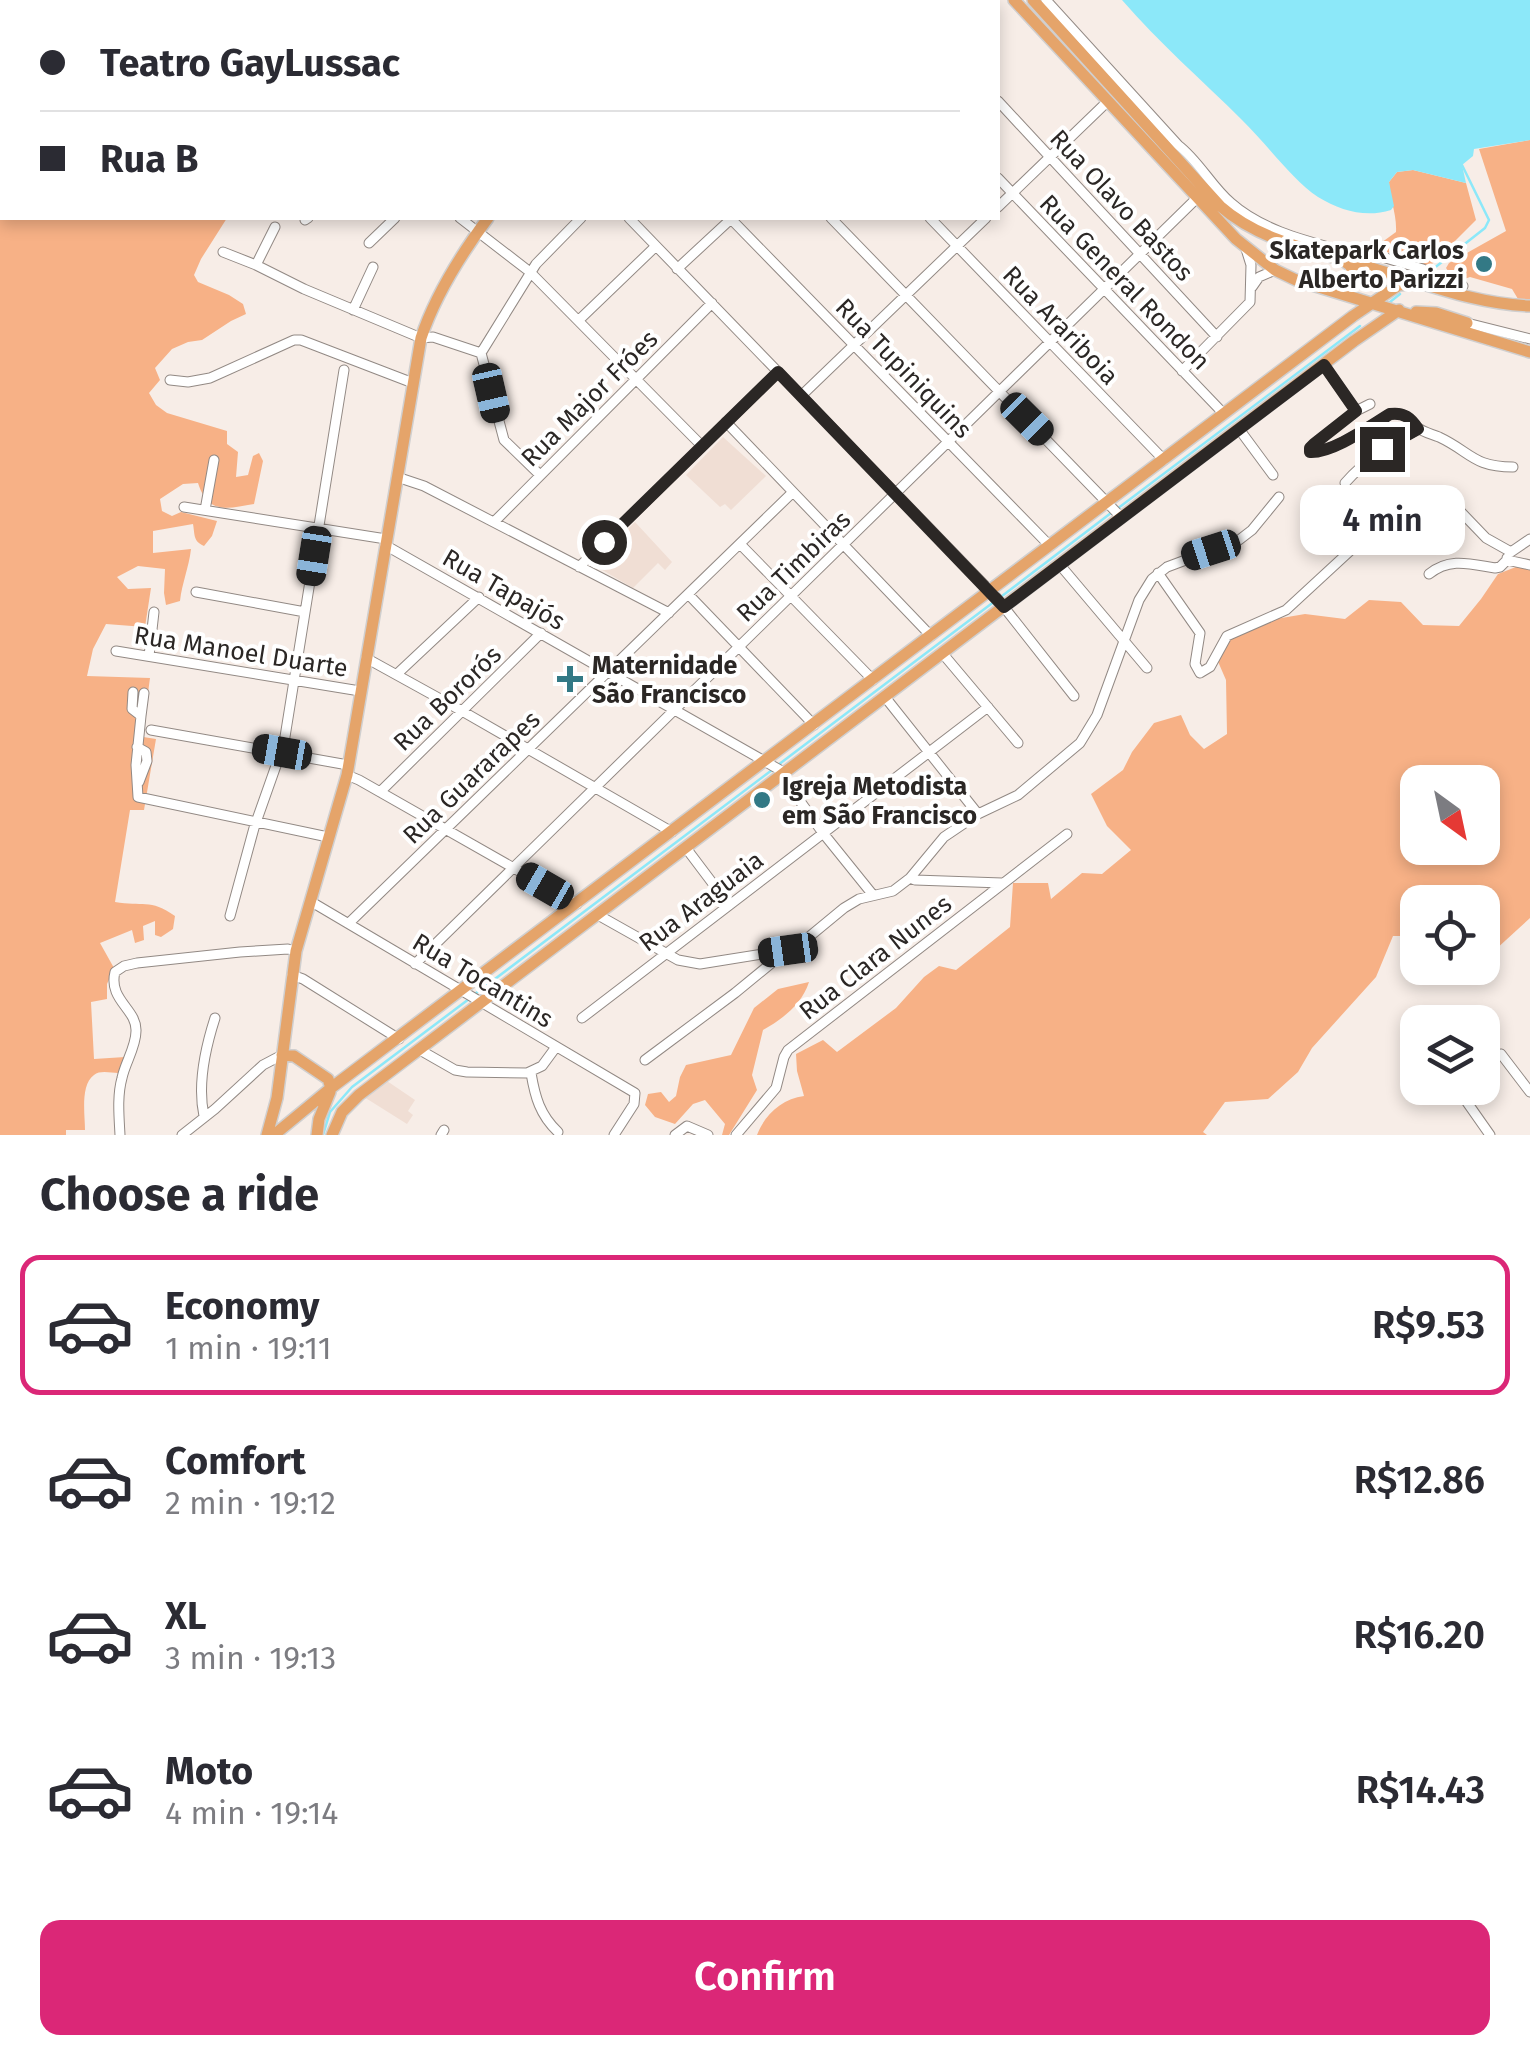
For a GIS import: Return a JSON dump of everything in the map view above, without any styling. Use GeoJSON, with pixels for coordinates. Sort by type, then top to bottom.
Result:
{"type":"FeatureCollection","features":[{"type":"Feature","properties":{"kind":"main road"},"geometry":{"type":"LineString","coordinates":[[1014,0],[1246,249],[1275,270],[1296,280],[1530,352]]}},
{"type":"Feature","properties":{"kind":"main road"},"geometry":{"type":"LineString","coordinates":[[1032,0],[1231,215],[1244,224],[1274,238],[1486,302]]}},
{"type":"Feature","properties":{"kind":"main road"},"geometry":{"type":"LineString","coordinates":[[272,1135],[296,951],[348,770],[421,338],[439,298],[486,220]]}},
{"type":"Feature","properties":{"kind":"main road"},"geometry":{"type":"LineString","coordinates":[[1334,290],[1354,278],[1351,266],[1341,259]]}},
{"type":"Feature","properties":{"kind":"main road"},"geometry":{"type":"LineString","coordinates":[[272,1135],[399,1038],[471,998],[598,915],[686,848],[775,768],[814,724],[931,636],[1060,565],[1164,460],[1372,302],[1399,285],[1420,283]]}},
{"type":"Feature","properties":{"kind":"main road"},"geometry":{"type":"LineString","coordinates":[[1334,290],[1348,308],[1349,320]]}},
{"type":"Feature","properties":{"kind":"main road"},"geometry":{"type":"LineString","coordinates":[[1446,290],[1476,337]]}},
{"type":"Feature","properties":{"kind":"main road"},"geometry":{"type":"LineString","coordinates":[[1464,322],[1462,313],[1466,306],[1476,302],[1530,306]]}},
{"type":"Feature","properties":{"kind":"main road"},"geometry":{"type":"LineString","coordinates":[[1374,326],[1405,312],[1427,311],[1464,322]]}},
{"type":"Feature","properties":{"kind":"main road"},"geometry":{"type":"LineString","coordinates":[[332,1135],[350,1103],[420,1050],[471,998],[577,904],[672,832],[885,697],[943,654],[1050,546],[1115,510],[1239,429],[1374,326],[1378,318],[1365,313],[1349,320]]}},
{"type":"Feature","properties":{"kind":"main road"},"geometry":{"type":"LineString","coordinates":[[282,1055],[294,1056],[328,1079],[329,1094],[317,1135]]}},
{"type":"Feature","properties":{"kind":"main road"},"geometry":{"type":"LineString","coordinates":[[301,1111],[312,1110],[319,1119]]}},
{"type":"Feature","properties":{"kind":"street"},"geometry":{"type":"LineString","coordinates":[[1046,0],[1237,208],[1276,230],[1361,256],[1372,254],[1462,286]]}},
{"type":"Feature","properties":{"kind":"street"},"geometry":{"type":"LineString","coordinates":[[1000,205],[1106,102]]}},
{"type":"Feature","properties":{"kind":"street","name":"Rua Olavo Bastos"},"geometry":{"type":"LineString","coordinates":[[1000,103],[1218,336]]}},
{"type":"Feature","properties":{"kind":"street","name":"Rua General Rondon"},"geometry":{"type":"LineString","coordinates":[[1000,180],[1224,414]]}},
{"type":"Feature","properties":{"kind":"street","name":"Rua Timbiras"},"geometry":{"type":"LineString","coordinates":[[415,964],[1198,197]]}},
{"type":"Feature","properties":{"kind":"street"},"geometry":{"type":"LineString","coordinates":[[369,243],[392,220]]}},
{"type":"Feature","properties":{"kind":"street"},"geometry":{"type":"LineString","coordinates":[[462,220],[530,272],[702,446]]}},
{"type":"Feature","properties":{"kind":"street"},"geometry":{"type":"LineString","coordinates":[[540,475],[504,440],[481,353],[530,272],[578,220]]}},
{"type":"Feature","properties":{"kind":"street"},"geometry":{"type":"LineString","coordinates":[[631,220],[998,600],[1074,696]]}},
{"type":"Feature","properties":{"kind":"street"},"geometry":{"type":"LineString","coordinates":[[678,268],[729,220]]}},
{"type":"Feature","properties":{"kind":"street","name":"Rua Tupiniquins"},"geometry":{"type":"LineString","coordinates":[[733,220],[1050,546]]}},
{"type":"Feature","properties":{"kind":"street"},"geometry":{"type":"LineString","coordinates":[[833,220],[1115,510]]}},
{"type":"Feature","properties":{"kind":"street","name":"Rua Arariboia"},"geometry":{"type":"LineString","coordinates":[[932,220],[1164,460]]}},
{"type":"Feature","properties":{"kind":"street"},"geometry":{"type":"LineString","coordinates":[[800,396],[984,220]]}},
{"type":"Feature","properties":{"kind":"street"},"geometry":{"type":"LineString","coordinates":[[256,265],[275,227]]}},
{"type":"Feature","properties":{"kind":"street"},"geometry":{"type":"LineString","coordinates":[[579,320],[656,246]]}},
{"type":"Feature","properties":{"kind":"street"},"geometry":{"type":"LineString","coordinates":[[1182,371],[1250,302],[1251,265],[1246,249]]}},
{"type":"Feature","properties":{"kind":"street"},"geometry":{"type":"LineString","coordinates":[[223,252],[421,338],[433,337],[481,353]]}},
{"type":"Feature","properties":{"kind":"street"},"geometry":{"type":"LineString","coordinates":[[353,310],[372,267]]}},
{"type":"Feature","properties":{"kind":"street"},"geometry":{"type":"LineString","coordinates":[[1252,290],[1259,277],[1275,270]]}},
{"type":"Feature","properties":{"kind":"street","name":"Rua Major Fróes"},"geometry":{"type":"LineString","coordinates":[[494,522],[712,303]]}},
{"type":"Feature","properties":{"kind":"street"},"geometry":{"type":"LineString","coordinates":[[1464,322],[1530,339]]}},
{"type":"Feature","properties":{"kind":"street"},"geometry":{"type":"LineString","coordinates":[[170,380],[210,378],[294,340],[302,340],[413,383]]}},
{"type":"Feature","properties":{"kind":"street"},"geometry":{"type":"LineString","coordinates":[[1324,365],[1356,411]]}},
{"type":"Feature","properties":{"kind":"street"},"geometry":{"type":"LineString","coordinates":[[230,916],[282,752],[344,370]]}},
{"type":"Feature","properties":{"kind":"street"},"geometry":{"type":"LineString","coordinates":[[579,566],[778,372]]}},
{"type":"Feature","properties":{"kind":"street"},"geometry":{"type":"LineString","coordinates":[[1370,404],[1309,450],[1327,450],[1396,413],[1406,415],[1418,429],[1478,462],[1513,467]]}},
{"type":"Feature","properties":{"kind":"street"},"geometry":{"type":"LineString","coordinates":[[726,422],[931,636]]}},
{"type":"Feature","properties":{"kind":"street"},"geometry":{"type":"LineString","coordinates":[[1239,429],[1273,475]]}},
{"type":"Feature","properties":{"kind":"street"},"geometry":{"type":"LineString","coordinates":[[1345,483],[1382,449],[1418,429]]}},
{"type":"Feature","properties":{"kind":"street"},"geometry":{"type":"LineString","coordinates":[[205,510],[214,460]]}},
{"type":"Feature","properties":{"kind":"street"},"geometry":{"type":"LineString","coordinates":[[397,477],[424,486],[669,613]]}},
{"type":"Feature","properties":{"kind":"street","name":"Rua Guararapes"},"geometry":{"type":"LineString","coordinates":[[349,923],[794,492]]}},
{"type":"Feature","properties":{"kind":"street"},"geometry":{"type":"LineString","coordinates":[[1158,573],[1197,627],[1200,640],[1195,664],[1200,673],[1210,667],[1227,636],[1286,610],[1376,526],[1417,498],[1432,498],[1461,512],[1509,556],[1530,565]]}},
{"type":"Feature","properties":{"kind":"street"},"geometry":{"type":"LineString","coordinates":[[645,1060],[844,908],[873,894],[893,891],[910,878],[944,837],[978,814],[1018,795],[1080,744],[1097,714],[1144,589],[1158,573],[1239,540],[1276,500]]}},
{"type":"Feature","properties":{"kind":"street","name":"Rua Tapajós"},"geometry":{"type":"LineString","coordinates":[[184,507],[386,542],[775,768],[873,894]]}},
{"type":"Feature","properties":{"kind":"street"},"geometry":{"type":"LineString","coordinates":[[1429,574],[1452,562],[1497,568],[1530,538]]}},
{"type":"Feature","properties":{"kind":"street"},"geometry":{"type":"LineString","coordinates":[[740,544],[873,680]]}},
{"type":"Feature","properties":{"kind":"street"},"geometry":{"type":"LineString","coordinates":[[1060,565],[1147,668]]}},
{"type":"Feature","properties":{"kind":"street"},"geometry":{"type":"LineString","coordinates":[[196,592],[306,612]]}},
{"type":"Feature","properties":{"kind":"street"},"geometry":{"type":"LineString","coordinates":[[688,594],[814,724]]}},
{"type":"Feature","properties":{"kind":"street"},"geometry":{"type":"LineString","coordinates":[[397,674],[479,597]]}},
{"type":"Feature","properties":{"kind":"street"},"geometry":{"type":"LineString","coordinates":[[149,656],[154,612]]}},
{"type":"Feature","properties":{"kind":"street","name":"Rua Bororós"},"geometry":{"type":"LineString","coordinates":[[380,792],[541,633]]}},
{"type":"Feature","properties":{"kind":"street","name":"Rua Manoel Duarte"},"geometry":{"type":"LineString","coordinates":[[116,650],[360,691]]}},
{"type":"Feature","properties":{"kind":"street"},"geometry":{"type":"LineString","coordinates":[[943,654],[1018,742]]}},
{"type":"Feature","properties":{"kind":"street"},"geometry":{"type":"LineString","coordinates":[[366,658],[672,832]]}},
{"type":"Feature","properties":{"kind":"street"},"geometry":{"type":"LineString","coordinates":[[138,693],[141,716],[137,747],[146,752],[147,758],[137,794],[142,799],[328,837]]}},
{"type":"Feature","properties":{"kind":"street"},"geometry":{"type":"LineString","coordinates":[[885,697],[978,814]]}},
{"type":"Feature","properties":{"kind":"street","name":"Rua Araguaia"},"geometry":{"type":"LineString","coordinates":[[582,1018],[988,707]]}},
{"type":"Feature","properties":{"kind":"street"},"geometry":{"type":"LineString","coordinates":[[151,730],[282,752],[348,770],[577,904]]}},
{"type":"Feature","properties":{"kind":"street","name":"Rua Clara Nunes"},"geometry":{"type":"LineString","coordinates":[[736,1135],[776,1088],[788,1050],[1068,834]]}},
{"type":"Feature","properties":{"kind":"street"},"geometry":{"type":"LineString","coordinates":[[686,848],[730,905]]}},
{"type":"Feature","properties":{"kind":"street"},"geometry":{"type":"LineString","coordinates":[[910,878],[1002,883]]}},
{"type":"Feature","properties":{"kind":"street","name":"Rua Tocantins"},"geometry":{"type":"LineString","coordinates":[[310,901],[636,1093],[634,1104],[614,1135]]}},
{"type":"Feature","properties":{"kind":"street"},"geometry":{"type":"LineString","coordinates":[[598,915],[689,964],[788,950]]}},
{"type":"Feature","properties":{"kind":"street"},"geometry":{"type":"LineString","coordinates":[[120,1135],[120,1084],[136,1025],[118,998],[113,981],[115,972],[137,963],[288,948],[296,951]]}},
{"type":"Feature","properties":{"kind":"street"},"geometry":{"type":"LineString","coordinates":[[292,975],[399,1038]]}},
{"type":"Feature","properties":{"kind":"street"},"geometry":{"type":"LineString","coordinates":[[204,1116],[202,1076],[215,1018]]}},
{"type":"Feature","properties":{"kind":"street"},"geometry":{"type":"LineString","coordinates":[[420,1050],[454,1070],[531,1073],[542,1066],[556,1047]]}},
{"type":"Feature","properties":{"kind":"street"},"geometry":{"type":"LineString","coordinates":[[1501,1054],[1530,1092]]}},
{"type":"Feature","properties":{"kind":"street"},"geometry":{"type":"LineString","coordinates":[[182,1135],[263,1064],[282,1055]]}},
{"type":"Feature","properties":{"kind":"street"},"geometry":{"type":"LineString","coordinates":[[531,1073],[540,1109],[558,1132]]}},
{"type":"Feature","properties":{"kind":"street"},"geometry":{"type":"LineString","coordinates":[[1469,1105],[1490,1135]]}},
{"type":"Feature","properties":{"kind":"street"},"geometry":{"type":"LineString","coordinates":[[675,1135],[684,1126],[700,1134]]}},
{"type":"Feature","properties":{"kind":"shaded area"},"geometry":{"type":"Polygon","coordinates":[[[1530,140],[1530,299],[1518,299],[1512,289],[1470,277],[1456,282],[1446,268],[1449,263],[1506,231],[1479,149],[1530,140]]]}},
{"type":"Feature","properties":{"kind":"shaded area"},"geometry":{"type":"Polygon","coordinates":[[[1413,170],[1466,183],[1476,220],[1430,266],[1374,248],[1396,232],[1389,182],[1397,172],[1413,170]]]}},
{"type":"Feature","properties":{"kind":"shaded area"},"geometry":{"type":"Polygon","coordinates":[[[0,220],[226,220],[194,275],[198,282],[243,304],[246,314],[202,340],[172,349],[155,368],[160,380],[149,393],[167,413],[227,431],[227,444],[238,452],[236,477],[248,475],[253,456],[259,453],[263,461],[254,504],[227,508],[213,505],[198,483],[183,484],[160,499],[162,511],[172,516],[181,512],[217,521],[212,536],[204,546],[196,540],[193,524],[153,531],[153,553],[191,549],[180,601],[166,605],[165,569],[138,566],[117,577],[128,589],[151,588],[145,627],[106,624],[93,649],[87,676],[150,678],[144,722],[137,736],[156,739],[144,810],[130,810],[115,902],[166,910],[175,916],[173,929],[161,937],[155,935],[155,921],[143,926],[144,940],[135,943],[132,930],[100,943],[114,968],[107,984],[107,999],[91,1002],[94,1059],[125,1057],[118,1073],[99,1073],[90,1080],[84,1101],[85,1130],[66,1130],[66,1135],[0,1135],[0,220]]]}},
{"type":"Feature","properties":{"kind":"shaded area"},"geometry":{"type":"Polygon","coordinates":[[[723,437],[766,476],[731,510],[725,504],[720,507],[686,475],[723,437]]]}},
{"type":"Feature","properties":{"kind":"shaded area"},"geometry":{"type":"Polygon","coordinates":[[[635,522],[672,562],[665,570],[658,563],[633,588],[592,564],[635,522]]]}},
{"type":"Feature","properties":{"kind":"shaded area"},"geometry":{"type":"Polygon","coordinates":[[[1526,563],[1530,569],[1530,918],[1500,945],[1500,885],[1400,885],[1400,936],[1393,936],[1376,977],[1312,1048],[1298,1072],[1268,1099],[1225,1102],[1203,1132],[1207,1135],[757,1135],[775,1109],[804,1096],[796,1054],[823,1040],[837,1052],[896,1008],[939,966],[956,970],[1010,927],[1013,883],[1048,883],[1051,899],[1082,873],[1102,874],[1131,850],[1107,826],[1091,794],[1123,770],[1154,723],[1181,715],[1190,735],[1204,749],[1227,734],[1226,680],[1216,657],[1231,638],[1270,620],[1305,614],[1345,619],[1369,600],[1401,602],[1423,625],[1459,626],[1498,574],[1526,563]]]}},
{"type":"Feature","properties":{"kind":"shaded area"},"geometry":{"type":"Polygon","coordinates":[[[809,982],[791,1010],[763,1030],[752,1075],[757,1090],[729,1135],[722,1135],[725,1124],[705,1100],[693,1104],[675,1124],[655,1117],[645,1105],[648,1094],[661,1092],[669,1102],[676,1096],[686,1065],[731,1055],[754,1008],[778,989],[809,982]]]}},
{"type":"Feature","properties":{"kind":"shaded area"},"geometry":{"type":"Polygon","coordinates":[[[387,1081],[415,1100],[408,1111],[413,1115],[407,1124],[364,1097],[387,1081]]]}},
{"type":"Feature","properties":{"kind":"water"},"geometry":{"type":"Polygon","coordinates":[[[1122,0],[1530,0],[1530,140],[1474,149],[1473,156],[1462,165],[1466,183],[1413,170],[1397,172],[1389,182],[1394,206],[1391,210],[1363,213],[1336,206],[1299,181],[1122,0]]]}},
{"type":"Feature","properties":{"kind":"waterway"},"geometry":{"type":"LineString","coordinates":[[1433,269],[1485,228],[1489,220],[1462,165]]}},
{"type":"Feature","properties":{"kind":"waterway"},"geometry":{"type":"LineString","coordinates":[[1390,302],[1400,294]]}},
{"type":"Feature","properties":{"kind":"waterway"},"geometry":{"type":"LineString","coordinates":[[1117,509],[1360,326]]}},
{"type":"Feature","properties":{"kind":"waterway"},"geometry":{"type":"LineString","coordinates":[[1002,596],[1111,513]]}},
{"type":"Feature","properties":{"kind":"waterway"},"geometry":{"type":"LineString","coordinates":[[778,765],[995,601]]}},
{"type":"Feature","properties":{"kind":"waterway"},"geometry":{"type":"LineString","coordinates":[[475,994],[772,770]]}},
{"type":"Feature","properties":{"kind":"waterway"},"geometry":{"type":"LineString","coordinates":[[323,1135],[330,1112],[352,1087],[469,999]]}},
{"type":"Feature","properties":{"kind":"place","name":"Skatepark Carlos Alberto Parizzi"},"geometry":{"type":"Point","coordinates":[1484,264]}},
{"type":"Feature","properties":{"kind":"place","name":"Maternidade São Francisco"},"geometry":{"type":"Point","coordinates":[570,679]}},
{"type":"Feature","properties":{"kind":"place","name":"Igreja Metodista em São Francisco"},"geometry":{"type":"Point","coordinates":[762,800]}},
{"type":"Feature","properties":{"kind":"route"},"geometry":{"type":"LineString","coordinates":[[604,542],[778,372],[1004,607],[1324,365],[1356,411],[1314,444],[1310,452],[1327,450],[1390,414],[1412,419],[1418,429],[1382,449]]}}]}
